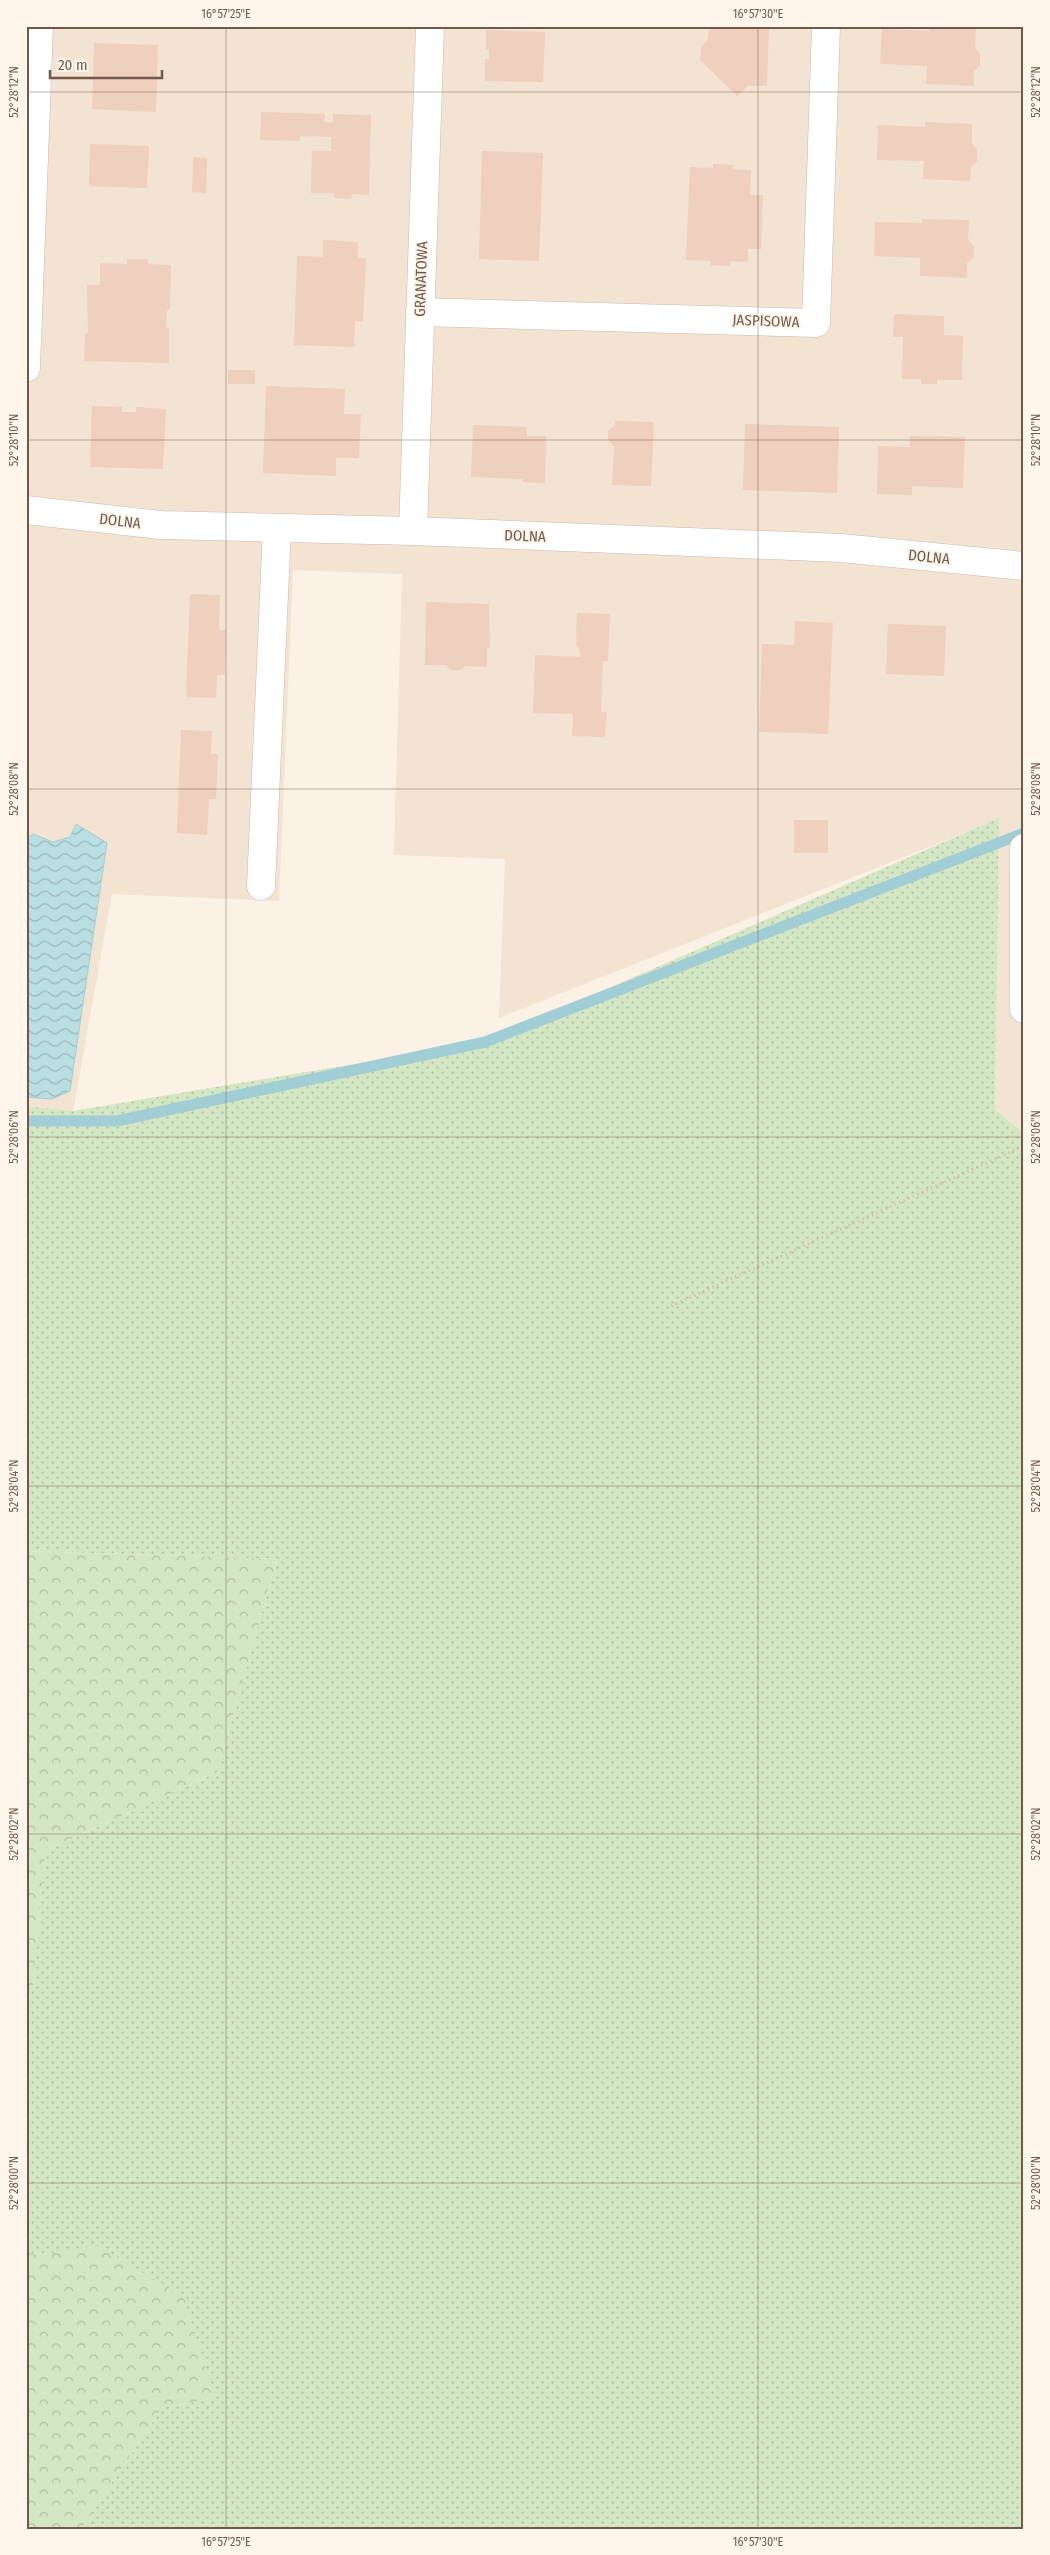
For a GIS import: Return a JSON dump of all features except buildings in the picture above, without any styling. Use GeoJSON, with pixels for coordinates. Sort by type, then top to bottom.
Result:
{"type":"FeatureCollection","features":[{"type":"Feature","properties":{"kind":"street"},"geometry":{"type":"LineString","coordinates":[[26,368],[39,26]]}},
{"type":"Feature","properties":{"kind":"street","name":"GRANATOWA"},"geometry":{"type":"LineString","coordinates":[[414,531],[430,26]]}},
{"type":"Feature","properties":{"kind":"street","name":"JASPISOWA"},"geometry":{"type":"LineString","coordinates":[[420,312],[816,323],[826,26]]}},
{"type":"Feature","properties":{"kind":"street","name":"DOLNA"},"geometry":{"type":"LineString","coordinates":[[26,510],[161,525],[414,531],[841,548],[1024,566]]}},
{"type":"Feature","properties":{"kind":"street"},"geometry":{"type":"LineString","coordinates":[[261,886],[277,528]]}},
{"type":"Feature","properties":{"kind":"street"},"geometry":{"type":"LineString","coordinates":[[1024,848],[1024,1009]]}},
{"type":"Feature","properties":{"kind":"path"},"geometry":{"type":"LineString","coordinates":[[667,1308],[1024,1146]]}},
{"type":"Feature","properties":{"kind":"shaded area"},"geometry":{"type":"Polygon","coordinates":[[[26,26],[1024,26],[1024,1134],[995,1109],[999,819],[499,1018],[505,859],[394,855],[402,574],[293,570],[279,901],[112,894],[73,1111],[26,1106],[26,26]]]}},
{"type":"Feature","properties":{"kind":"green space"},"geometry":{"type":"Polygon","coordinates":[[[999,818],[995,1109],[1024,1134],[1024,2529],[81,2529],[162,2408],[214,2398],[52,2253],[26,2254],[26,1993],[33,1990],[45,1851],[217,1772],[277,1559],[26,1551],[26,1106],[73,1111],[485,1042],[999,818]]]}},
{"type":"Feature","properties":{"kind":"green space"},"geometry":{"type":"Polygon","coordinates":[[[26,1551],[277,1559],[217,1772],[45,1851],[33,1990],[26,1993],[26,1551]]]}},
{"type":"Feature","properties":{"kind":"green space"},"geometry":{"type":"Polygon","coordinates":[[[97,2245],[184,2298],[215,2398],[162,2408],[81,2529],[26,2529],[26,2254],[52,2253],[97,2245]]]}},
{"type":"Feature","properties":{"kind":"water"},"geometry":{"type":"Polygon","coordinates":[[[76,824],[107,843],[70,1091],[52,1099],[26,1097],[26,838],[33,834],[53,842],[70,837],[76,824]]]}},
{"type":"Feature","properties":{"kind":"waterway"},"geometry":{"type":"LineString","coordinates":[[26,1121],[117,1121],[485,1042],[1024,833]]}}]}
